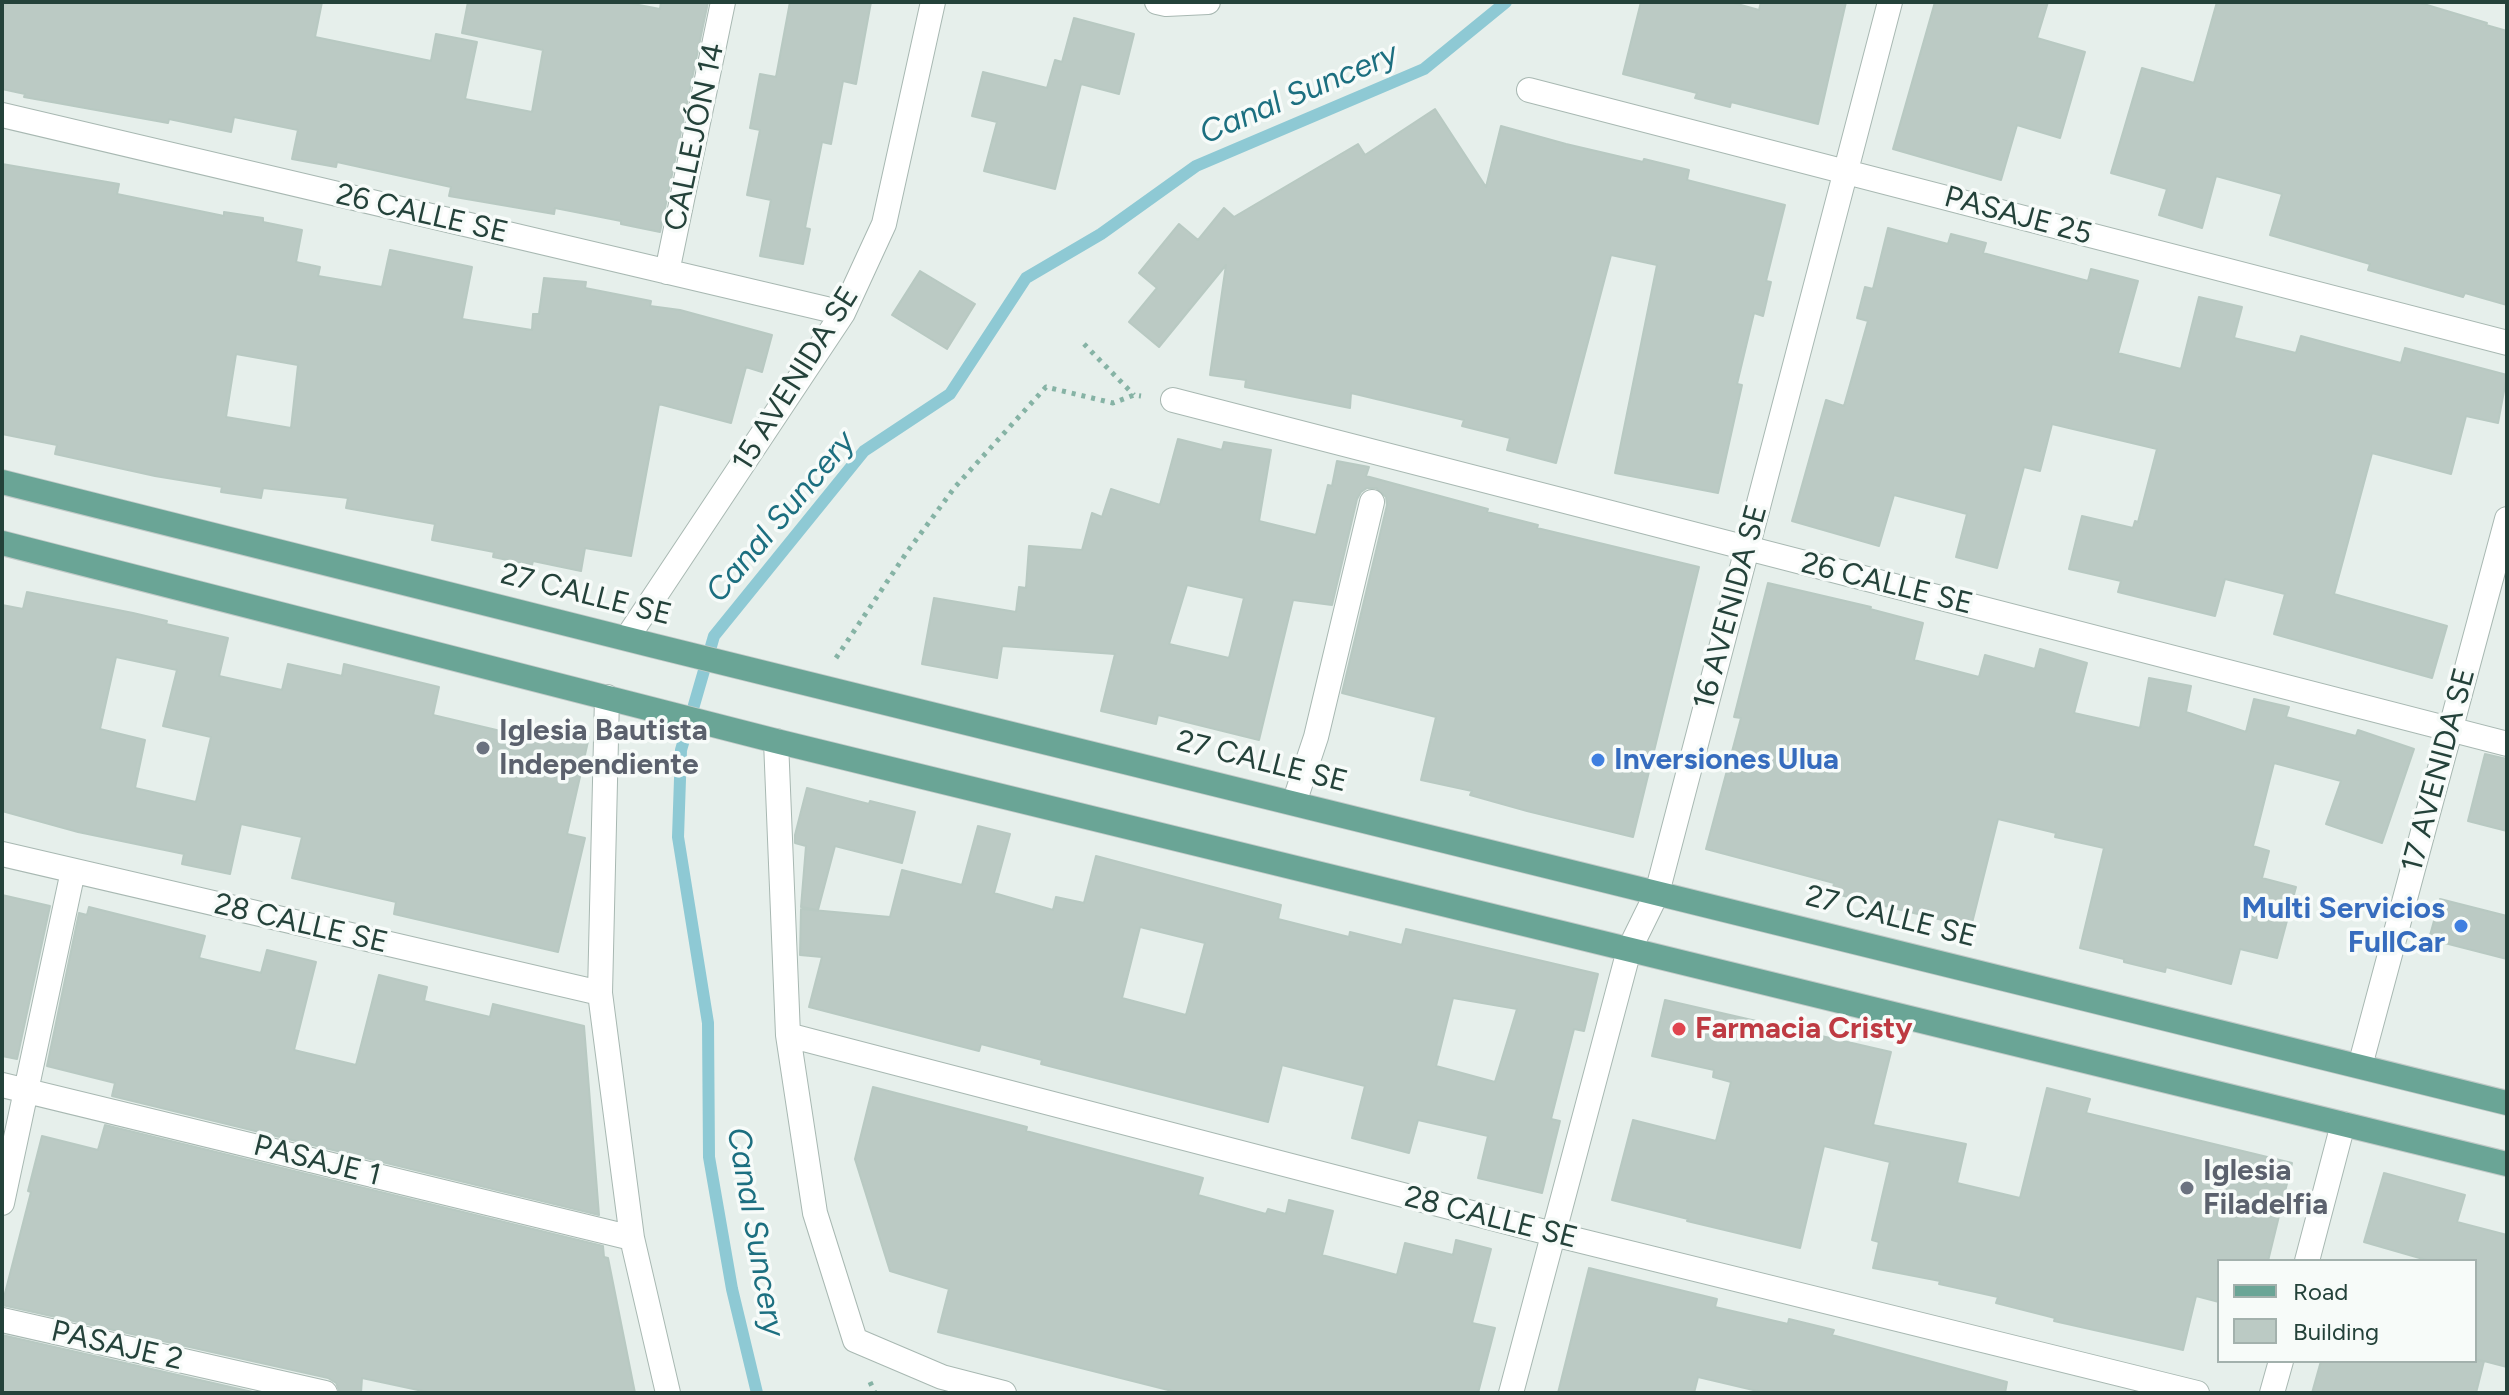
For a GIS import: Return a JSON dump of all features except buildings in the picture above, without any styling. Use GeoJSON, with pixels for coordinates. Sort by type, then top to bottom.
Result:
{"type":"FeatureCollection","features":[{"type":"Feature","properties":{"kind":"main road","name":"27 CALLE SE"},"geometry":{"type":"LineString","coordinates":[[2,482],[2507,1103]]}},
{"type":"Feature","properties":{"kind":"main road"},"geometry":{"type":"LineString","coordinates":[[2,543],[776,741],[2507,1164]]}},
{"type":"Feature","properties":{"kind":"street","name":"CALLEJÓN 14"},"geometry":{"type":"LineString","coordinates":[[667,272],[723,2]]}},
{"type":"Feature","properties":{"kind":"street","name":"15 AVENIDA SE"},"geometry":{"type":"LineString","coordinates":[[627,638],[843,313],[884,224],[933,2]]}},
{"type":"Feature","properties":{"kind":"street"},"geometry":{"type":"LineString","coordinates":[[1157,2],[1208,2]]}},
{"type":"Feature","properties":{"kind":"street","name":"16 AVENIDA SE"},"geometry":{"type":"LineString","coordinates":[[1511,1393],[1629,950],[1657,893],[1890,2]]}},
{"type":"Feature","properties":{"kind":"street","name":"PASAJE 25"},"geometry":{"type":"LineString","coordinates":[[1529,90],[2507,343]]}},
{"type":"Feature","properties":{"kind":"street","name":"26 CALLE SE"},"geometry":{"type":"LineString","coordinates":[[2,115],[843,313]]}},
{"type":"Feature","properties":{"kind":"street","name":"26 CALLE SE"},"geometry":{"type":"LineString","coordinates":[[1173,400],[2507,744]]}},
{"type":"Feature","properties":{"kind":"street"},"geometry":{"type":"LineString","coordinates":[[1294,803],[1316,737],[1372,502]]}},
{"type":"Feature","properties":{"kind":"street","name":"17 AVENIDA SE"},"geometry":{"type":"LineString","coordinates":[[2360,1066],[2507,519]]}},
{"type":"Feature","properties":{"kind":"street"},"geometry":{"type":"LineString","coordinates":[[607,697],[600,993],[632,1238],[668,1393]]}},
{"type":"Feature","properties":{"kind":"street"},"geometry":{"type":"LineString","coordinates":[[776,741],[788,1035],[815,1213],[855,1340],[942,1377],[1004,1393]]}},
{"type":"Feature","properties":{"kind":"street","name":"28 CALLE SE"},"geometry":{"type":"LineString","coordinates":[[2,854],[600,993]]}},
{"type":"Feature","properties":{"kind":"street"},"geometry":{"type":"LineString","coordinates":[[2,1203],[14,1088],[73,871]]}},
{"type":"Feature","properties":{"kind":"street","name":"28 CALLE SE"},"geometry":{"type":"LineString","coordinates":[[788,1035],[1553,1234],[2197,1393]]}},
{"type":"Feature","properties":{"kind":"street","name":"PASAJE 1"},"geometry":{"type":"LineString","coordinates":[[14,1088],[632,1238]]}},
{"type":"Feature","properties":{"kind":"street"},"geometry":{"type":"LineString","coordinates":[[2308,1259],[2343,1124]]}},
{"type":"Feature","properties":{"kind":"street","name":"PASAJE 2"},"geometry":{"type":"LineString","coordinates":[[2,1320],[325,1393]]}},
{"type":"Feature","properties":{"kind":"street"},"geometry":{"type":"LineString","coordinates":[[2272,1393],[2280,1363]]}},
{"type":"Feature","properties":{"kind":"path"},"geometry":{"type":"LineString","coordinates":[[1084,344],[1134,395]]}},
{"type":"Feature","properties":{"kind":"path"},"geometry":{"type":"LineString","coordinates":[[817,685],[955,487],[1046,387],[1113,403],[1134,395],[1173,400]]}},
{"type":"Feature","properties":{"kind":"waterway","name":"Canal Suncery"},"geometry":{"type":"LineString","coordinates":[[757,1393],[732,1289],[709,1157],[708,1023],[678,837],[681,750],[714,636],[864,451],[950,394],[1026,278],[1101,234],[1196,166],[1424,69],[1506,2]]}},
{"type":"Feature","properties":{"kind":"place","name":"Iglesia Bautista Independiente"},"geometry":{"type":"Point","coordinates":[483,748]}},
{"type":"Feature","properties":{"kind":"place","name":"Inversiones Ulua"},"geometry":{"type":"Point","coordinates":[1598,760]}},
{"type":"Feature","properties":{"kind":"place","name":"Multi Servicios FullCar"},"geometry":{"type":"Point","coordinates":[2461,926]}},
{"type":"Feature","properties":{"kind":"place","name":"Farmacia Cristy"},"geometry":{"type":"Point","coordinates":[1679,1029]}},
{"type":"Feature","properties":{"kind":"place","name":"Iglesia Filadelfia"},"geometry":{"type":"Point","coordinates":[2187,1188]}}]}
